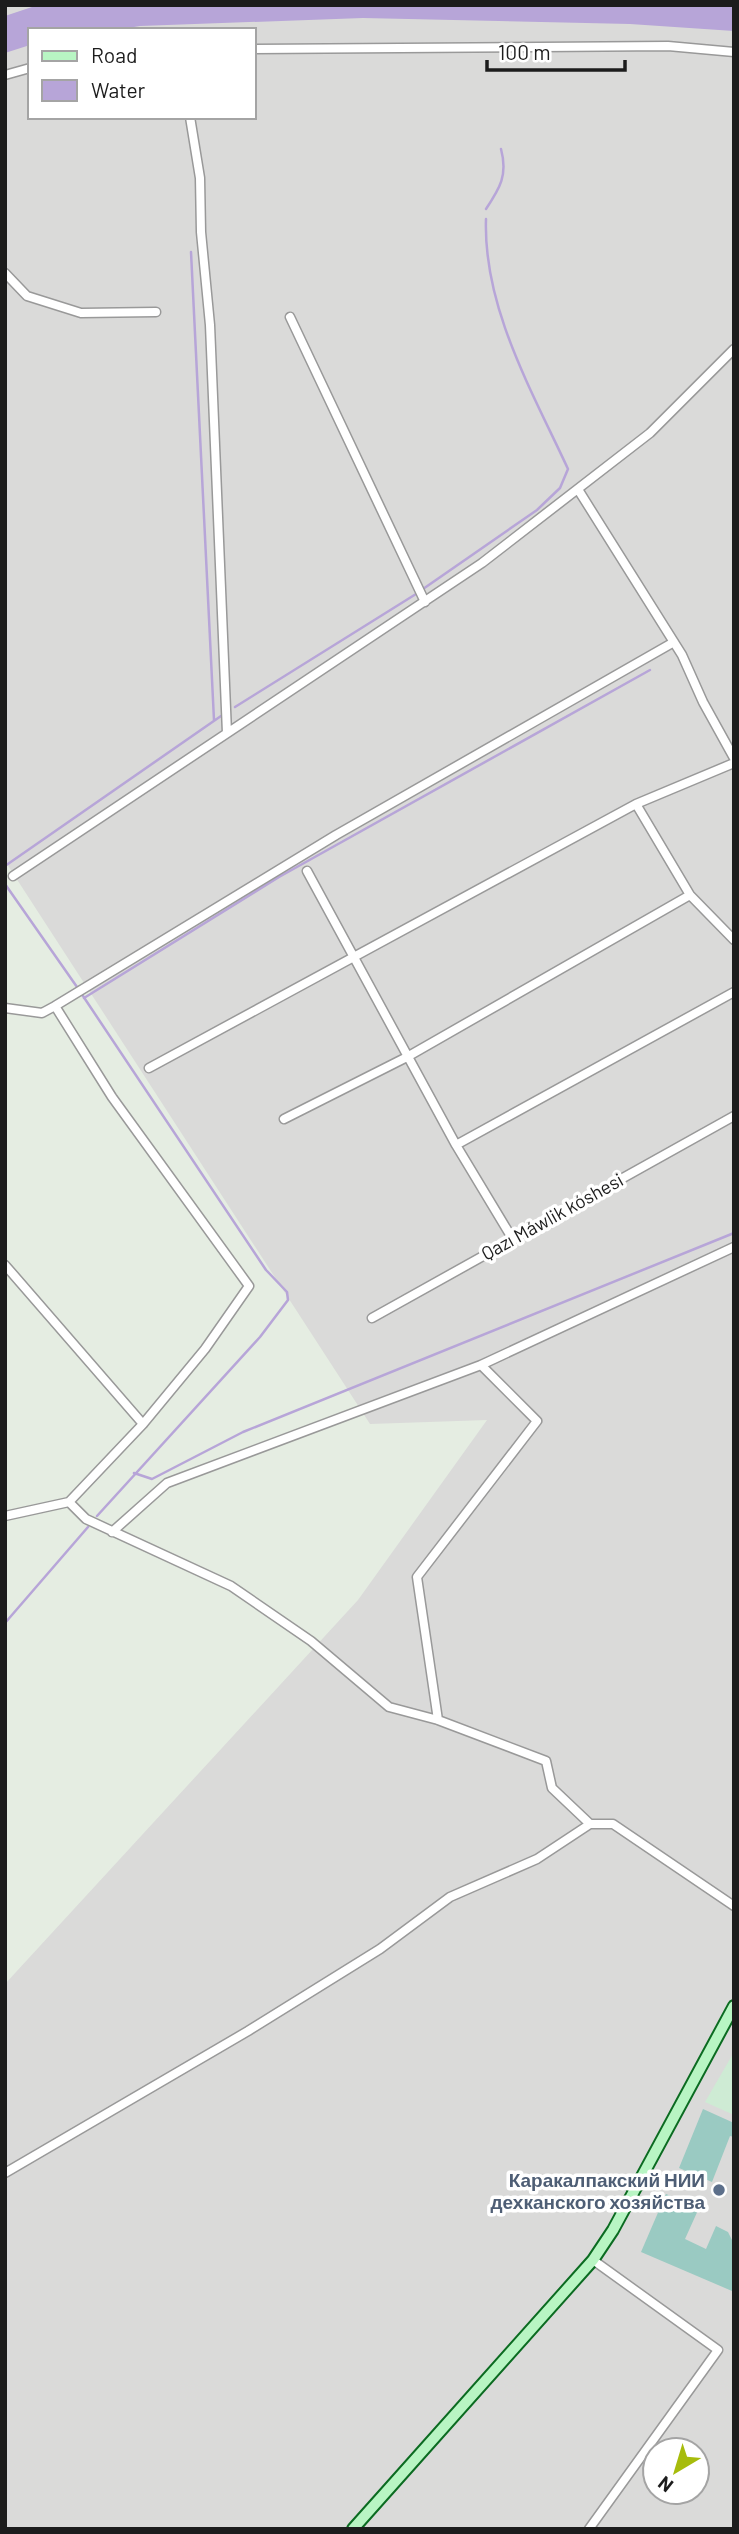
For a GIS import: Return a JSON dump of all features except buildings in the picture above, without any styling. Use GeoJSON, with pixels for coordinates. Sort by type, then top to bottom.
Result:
{"type":"FeatureCollection","features":[{"type":"Feature","properties":{"kind":"main road"},"geometry":{"type":"LineString","coordinates":[[353,2529],[593,2260],[632,2197],[734,2006]]}},
{"type":"Feature","properties":{"kind":"street"},"geometry":{"type":"LineString","coordinates":[[256,49],[668,46],[734,52]]}},
{"type":"Feature","properties":{"kind":"street"},"geometry":{"type":"LineString","coordinates":[[5,75],[28,69]]}},
{"type":"Feature","properties":{"kind":"street"},"geometry":{"type":"LineString","coordinates":[[190,119],[200,177],[201,232],[210,325],[227,733]]}},
{"type":"Feature","properties":{"kind":"street"},"geometry":{"type":"LineString","coordinates":[[5,273],[27,296],[81,313],[156,312]]}},
{"type":"Feature","properties":{"kind":"street"},"geometry":{"type":"LineString","coordinates":[[290,317],[425,602]]}},
{"type":"Feature","properties":{"kind":"street"},"geometry":{"type":"LineString","coordinates":[[13,876],[482,563],[579,491],[650,433],[734,349]]}},
{"type":"Feature","properties":{"kind":"street"},"geometry":{"type":"LineString","coordinates":[[149,1068],[636,804],[734,760],[674,642],[579,491]]}},
{"type":"Feature","properties":{"kind":"street"},"geometry":{"type":"LineString","coordinates":[[5,1008],[42,1013],[55,1006],[336,835],[674,642]]}},
{"type":"Feature","properties":{"kind":"street"},"geometry":{"type":"LineString","coordinates":[[636,804],[690,895],[734,940]]}},
{"type":"Feature","properties":{"kind":"street"},"geometry":{"type":"LineString","coordinates":[[307,871],[456,1145],[512,1238]]}},
{"type":"Feature","properties":{"kind":"street"},"geometry":{"type":"LineString","coordinates":[[284,1119],[407,1057],[690,895]]}},
{"type":"Feature","properties":{"kind":"street"},"geometry":{"type":"LineString","coordinates":[[456,1145],[734,992]]}},
{"type":"Feature","properties":{"kind":"street"},"geometry":{"type":"LineString","coordinates":[[5,1516],[69,1502],[144,1424],[205,1349],[249,1286],[112,1097],[55,1006]]}},
{"type":"Feature","properties":{"kind":"street","name":"Qazı Máwlik kóshesi"},"geometry":{"type":"LineString","coordinates":[[372,1318],[734,1116]]}},
{"type":"Feature","properties":{"kind":"street"},"geometry":{"type":"LineString","coordinates":[[112,1532],[167,1482],[481,1365],[734,1247]]}},
{"type":"Feature","properties":{"kind":"street"},"geometry":{"type":"LineString","coordinates":[[5,1265],[144,1424]]}},
{"type":"Feature","properties":{"kind":"street"},"geometry":{"type":"LineString","coordinates":[[438,1720],[417,1577],[537,1421],[481,1365]]}},
{"type":"Feature","properties":{"kind":"street"},"geometry":{"type":"LineString","coordinates":[[69,1502],[86,1519],[231,1586],[311,1641],[388,1707],[438,1720],[545,1761],[552,1788],[590,1824]]}},
{"type":"Feature","properties":{"kind":"street"},"geometry":{"type":"LineString","coordinates":[[5,2173],[380,1949],[450,1897],[537,1859],[590,1824],[613,1824],[734,1906]]}},
{"type":"Feature","properties":{"kind":"street"},"geometry":{"type":"LineString","coordinates":[[589,2529],[718,2350],[593,2260]]}},
{"type":"Feature","properties":{"kind":"shaded area"},"geometry":{"type":"Polygon","coordinates":[[[5,5],[734,5],[734,2529],[5,2529],[5,1984],[358,1600],[487,1420],[370,1424],[5,861],[5,5]]]}},
{"type":"Feature","properties":{"kind":"shaded area"},"geometry":{"type":"Polygon","coordinates":[[[703,2109],[734,2123],[734,2137],[730,2136],[712,2182],[679,2168],[703,2109]]]}},
{"type":"Feature","properties":{"kind":"shaded area"},"geometry":{"type":"Polygon","coordinates":[[[666,2194],[699,2208],[685,2239],[706,2249],[716,2226],[728,2232],[734,2244],[732,2291],[641,2252],[666,2194]]]}},
{"type":"Feature","properties":{"kind":"green space"},"geometry":{"type":"Polygon","coordinates":[[[734,2052],[734,2115],[705,2102],[734,2052]]]}},
{"type":"Feature","properties":{"kind":"water"},"geometry":{"type":"Polygon","coordinates":[[[38,5],[734,5],[734,31],[630,24],[363,18],[128,28],[28,28],[28,46],[5,53],[5,16],[38,5]]]}},
{"type":"Feature","properties":{"kind":"waterway"},"geometry":{"type":"LineString","coordinates":[[486,209],[503,174],[501,149]]}},
{"type":"Feature","properties":{"kind":"waterway"},"geometry":{"type":"LineString","coordinates":[[423,589],[537,510],[560,488],[568,469],[525,379],[501,316],[487,252],[486,219]]}},
{"type":"Feature","properties":{"kind":"waterway"},"geometry":{"type":"LineString","coordinates":[[191,252],[214,720]]}},
{"type":"Feature","properties":{"kind":"waterway"},"geometry":{"type":"LineString","coordinates":[[235,707],[416,594]]}},
{"type":"Feature","properties":{"kind":"waterway"},"geometry":{"type":"LineString","coordinates":[[84,998],[279,877],[650,670]]}},
{"type":"Feature","properties":{"kind":"waterway"},"geometry":{"type":"LineString","coordinates":[[5,866],[221,716]]}},
{"type":"Feature","properties":{"kind":"waterway"},"geometry":{"type":"LineString","coordinates":[[5,884],[77,987]]}},
{"type":"Feature","properties":{"kind":"waterway"},"geometry":{"type":"LineString","coordinates":[[81,993],[266,1270],[287,1292],[288,1300],[260,1337],[97,1516]]}},
{"type":"Feature","properties":{"kind":"waterway"},"geometry":{"type":"LineString","coordinates":[[134,1473],[152,1479],[243,1432],[734,1233]]}},
{"type":"Feature","properties":{"kind":"waterway"},"geometry":{"type":"LineString","coordinates":[[5,1623],[88,1527]]}},
{"type":"Feature","properties":{"kind":"place","name":"Каракалпакский НИИ дехканского хозяйства"},"geometry":{"type":"Point","coordinates":[719,2190]}}]}
